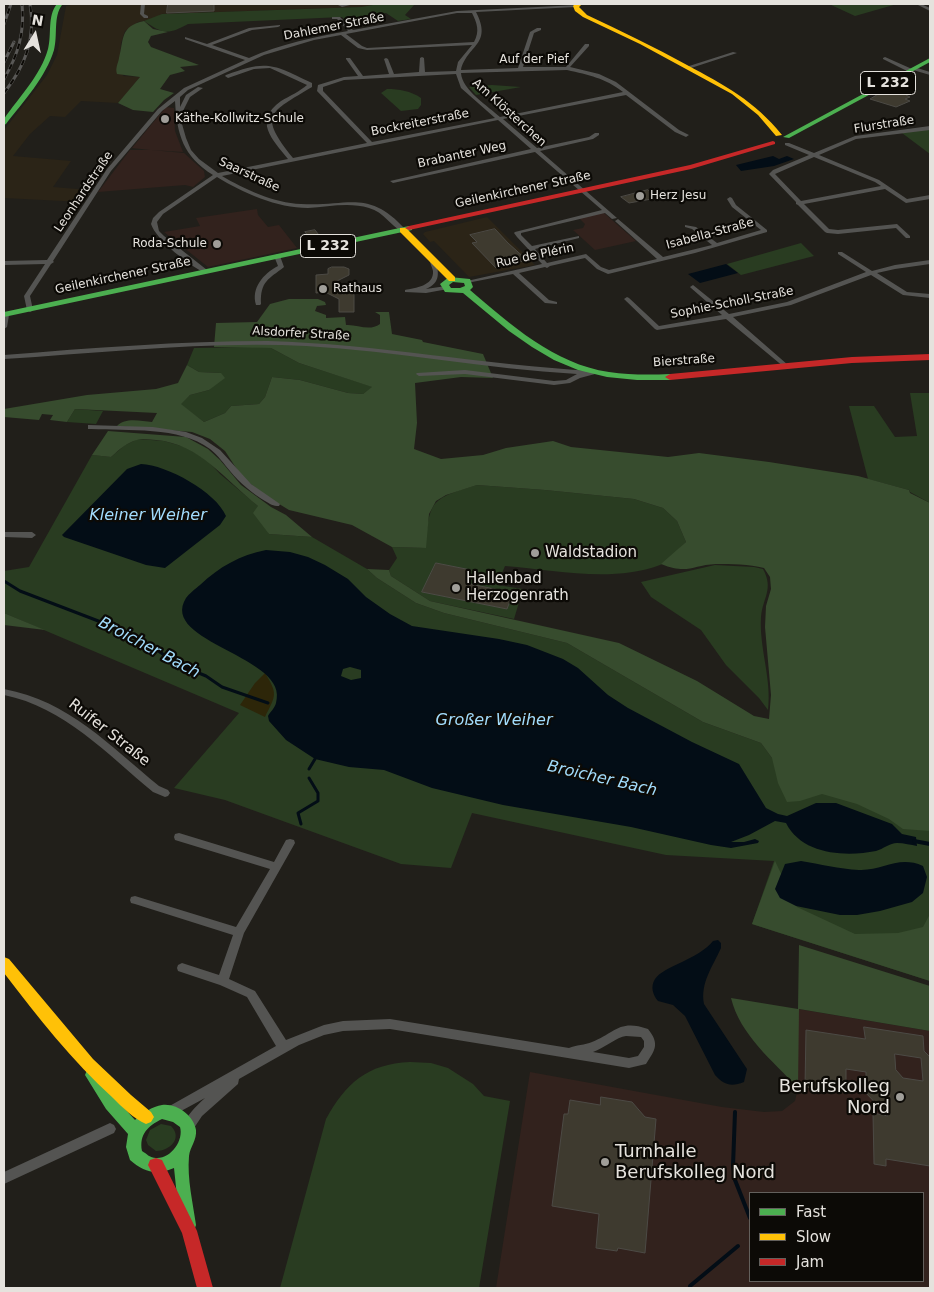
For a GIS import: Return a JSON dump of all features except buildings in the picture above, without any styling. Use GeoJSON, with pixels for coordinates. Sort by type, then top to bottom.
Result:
{"type":"FeatureCollection","features":[{"type":"Feature","properties":{"kind":"main road"},"geometry":{"type":"LineString","coordinates":[[4,123],[43,69],[51,49],[55,10],[60,4]]}},
{"type":"Feature","properties":{"kind":"main road"},"geometry":{"type":"LineString","coordinates":[[578,5],[577,11],[585,16],[689,68],[742,98],[760,114],[781,140]]}},
{"type":"Feature","properties":{"kind":"main road","name":"Geilenkirchener Straße"},"geometry":{"type":"LineString","coordinates":[[5,315],[691,167],[781,140],[930,60]]}},
{"type":"Feature","properties":{"kind":"main road"},"geometry":{"type":"LineString","coordinates":[[403,230],[432,259],[449,284],[460,278],[467,286]]}},
{"type":"Feature","properties":{"kind":"main road","name":"Bierstraße"},"geometry":{"type":"LineString","coordinates":[[467,286],[534,347],[571,366],[596,373],[625,377],[659,377],[863,359],[930,358]]}},
{"type":"Feature","properties":{"kind":"main road"},"geometry":{"type":"LineString","coordinates":[[4,962],[88,1069],[146,1118]]}},
{"type":"Feature","properties":{"kind":"main road"},"geometry":{"type":"LineString","coordinates":[[88,1069],[101,1094],[115,1112],[135,1131]]}},
{"type":"Feature","properties":{"kind":"main road"},"geometry":{"type":"LineString","coordinates":[[170,1112],[181,1117],[188,1127],[188,1140],[181,1153],[166,1164],[148,1164],[135,1155],[132,1147],[135,1131],[146,1118],[154,1114],[170,1112]]}},
{"type":"Feature","properties":{"kind":"main road"},"geometry":{"type":"LineString","coordinates":[[181,1153],[182,1182],[189,1231],[205,1288]]}},
{"type":"Feature","properties":{"kind":"main road"},"geometry":{"type":"LineString","coordinates":[[156,1165],[189,1231]]}},
{"type":"Feature","properties":{"kind":"street"},"geometry":{"type":"LineString","coordinates":[[143,4],[142,14],[146,17]]}},
{"type":"Feature","properties":{"kind":"street"},"geometry":{"type":"LineString","coordinates":[[338,4],[342,6],[352,4]]}},
{"type":"Feature","properties":{"kind":"street"},"geometry":{"type":"LineString","coordinates":[[918,4],[930,10]]}},
{"type":"Feature","properties":{"kind":"street","name":"Dahlemer Straße"},"geometry":{"type":"LineString","coordinates":[[248,61],[295,43],[446,14],[578,5]]}},
{"type":"Feature","properties":{"kind":"street"},"geometry":{"type":"LineString","coordinates":[[343,34],[363,48],[475,43],[480,29],[473,11]]}},
{"type":"Feature","properties":{"kind":"street"},"geometry":{"type":"LineString","coordinates":[[334,18],[338,18],[352,32]]}},
{"type":"Feature","properties":{"kind":"street"},"geometry":{"type":"LineString","coordinates":[[208,45],[251,29],[278,26]]}},
{"type":"Feature","properties":{"kind":"street"},"geometry":{"type":"LineString","coordinates":[[520,69],[532,32],[539,29]]}},
{"type":"Feature","properties":{"kind":"street"},"geometry":{"type":"LineString","coordinates":[[187,38],[248,61]]}},
{"type":"Feature","properties":{"kind":"street","name":"Am Klösterchen"},"geometry":{"type":"LineString","coordinates":[[475,43],[464,56],[458,72],[463,87],[660,259]]}},
{"type":"Feature","properties":{"kind":"street"},"geometry":{"type":"LineString","coordinates":[[567,68],[587,45]]}},
{"type":"Feature","properties":{"kind":"street"},"geometry":{"type":"LineString","coordinates":[[689,68],[735,53]]}},
{"type":"Feature","properties":{"kind":"street"},"geometry":{"type":"LineString","coordinates":[[422,58],[422,74]]}},
{"type":"Feature","properties":{"kind":"street"},"geometry":{"type":"LineString","coordinates":[[885,58],[912,70],[930,74]]}},
{"type":"Feature","properties":{"kind":"street"},"geometry":{"type":"LineString","coordinates":[[348,59],[361,77]]}},
{"type":"Feature","properties":{"kind":"street"},"geometry":{"type":"LineString","coordinates":[[386,59],[392,75]]}},
{"type":"Feature","properties":{"kind":"street"},"geometry":{"type":"LineString","coordinates":[[176,95],[248,61]]}},
{"type":"Feature","properties":{"kind":"street"},"geometry":{"type":"LineString","coordinates":[[178,119],[186,100],[196,90],[258,66],[270,66],[310,84],[310,86],[279,104],[269,116],[269,127],[272,135],[291,159]]}},
{"type":"Feature","properties":{"kind":"street","name":"Auf der Pief"},"geometry":{"type":"LineString","coordinates":[[319,87],[332,82],[361,77],[567,68],[604,78],[677,131],[686,135]]}},
{"type":"Feature","properties":{"kind":"street"},"geometry":{"type":"LineString","coordinates":[[319,87],[320,91],[371,144]]}},
{"type":"Feature","properties":{"kind":"street","name":"Bockreiterstraße"},"geometry":{"type":"LineString","coordinates":[[217,175],[627,93]]}},
{"type":"Feature","properties":{"kind":"street","name":"Saarstraße"},"geometry":{"type":"LineString","coordinates":[[176,95],[178,119],[187,149],[191,155],[217,175],[265,198],[286,204],[306,206],[356,204],[374,207],[403,230]]}},
{"type":"Feature","properties":{"kind":"street","name":"Leonhardstraße"},"geometry":{"type":"LineString","coordinates":[[30,310],[27,296],[105,176],[160,110],[176,95]]}},
{"type":"Feature","properties":{"kind":"street","name":"Flurstraße"},"geometry":{"type":"LineString","coordinates":[[798,202],[772,174],[855,138],[930,128]]}},
{"type":"Feature","properties":{"kind":"street","name":"Brabanter Weg"},"geometry":{"type":"LineString","coordinates":[[393,181],[591,138],[597,134]]}},
{"type":"Feature","properties":{"kind":"street"},"geometry":{"type":"LineString","coordinates":[[781,140],[813,156],[871,178],[906,201],[930,197]]}},
{"type":"Feature","properties":{"kind":"street"},"geometry":{"type":"LineString","coordinates":[[206,271],[160,236],[154,226],[154,220],[161,213],[217,175]]}},
{"type":"Feature","properties":{"kind":"street"},"geometry":{"type":"LineString","coordinates":[[798,202],[886,187]]}},
{"type":"Feature","properties":{"kind":"street"},"geometry":{"type":"LineString","coordinates":[[730,199],[734,206],[765,231]]}},
{"type":"Feature","properties":{"kind":"street"},"geometry":{"type":"LineString","coordinates":[[798,202],[829,232],[895,223],[908,237]]}},
{"type":"Feature","properties":{"kind":"street"},"geometry":{"type":"LineString","coordinates":[[547,266],[518,232],[607,211]]}},
{"type":"Feature","properties":{"kind":"street"},"geometry":{"type":"LineString","coordinates":[[687,226],[694,228],[716,245]]}},
{"type":"Feature","properties":{"kind":"street","name":"Isabella-Straße"},"geometry":{"type":"LineString","coordinates":[[660,259],[693,252],[765,231]]}},
{"type":"Feature","properties":{"kind":"street"},"geometry":{"type":"LineString","coordinates":[[531,248],[577,237]]}},
{"type":"Feature","properties":{"kind":"street"},"geometry":{"type":"LineString","coordinates":[[840,253],[905,294],[930,296]]}},
{"type":"Feature","properties":{"kind":"street"},"geometry":{"type":"LineString","coordinates":[[258,304],[257,293],[260,282],[281,267],[277,256]]}},
{"type":"Feature","properties":{"kind":"street","name":"Rue de Plérin"},"geometry":{"type":"LineString","coordinates":[[467,286],[514,272],[586,256],[599,268],[608,272],[660,259]]}},
{"type":"Feature","properties":{"kind":"street"},"geometry":{"type":"LineString","coordinates":[[415,291],[428,286],[435,279],[436,271],[432,259]]}},
{"type":"Feature","properties":{"kind":"street"},"geometry":{"type":"LineString","coordinates":[[4,263],[50,262]]}},
{"type":"Feature","properties":{"kind":"street","name":"Sophie-Scholl-Straße"},"geometry":{"type":"LineString","coordinates":[[627,299],[657,328],[699,322],[803,300],[870,273],[910,264],[930,262]]}},
{"type":"Feature","properties":{"kind":"street"},"geometry":{"type":"LineString","coordinates":[[514,272],[548,302],[555,303]]}},
{"type":"Feature","properties":{"kind":"street"},"geometry":{"type":"LineString","coordinates":[[407,291],[449,284]]}},
{"type":"Feature","properties":{"kind":"street"},"geometry":{"type":"LineString","coordinates":[[693,287],[786,366]]}},
{"type":"Feature","properties":{"kind":"street"},"geometry":{"type":"LineString","coordinates":[[4,327],[5,315]]}},
{"type":"Feature","properties":{"kind":"street","name":"Alsdorfer Straße"},"geometry":{"type":"LineString","coordinates":[[4,357],[155,346],[252,342],[350,348],[540,370],[596,373]]}},
{"type":"Feature","properties":{"kind":"street"},"geometry":{"type":"LineString","coordinates":[[419,374],[465,372],[554,383],[568,382],[578,376],[596,373]]}},
{"type":"Feature","properties":{"kind":"street"},"geometry":{"type":"LineString","coordinates":[[91,427],[170,432],[207,442],[221,454],[245,483],[263,498],[276,504]]}},
{"type":"Feature","properties":{"kind":"street"},"geometry":{"type":"LineString","coordinates":[[4,534],[32,535]]}},
{"type":"Feature","properties":{"kind":"street","name":"Ruifer Straße"},"geometry":{"type":"LineString","coordinates":[[4,692],[30,699],[74,721],[156,789],[165,793]]}},
{"type":"Feature","properties":{"kind":"street"},"geometry":{"type":"LineString","coordinates":[[179,837],[276,867]]}},
{"type":"Feature","properties":{"kind":"street"},"geometry":{"type":"LineString","coordinates":[[223,981],[239,932],[290,843]]}},
{"type":"Feature","properties":{"kind":"street"},"geometry":{"type":"LineString","coordinates":[[135,900],[239,932]]}},
{"type":"Feature","properties":{"kind":"street"},"geometry":{"type":"LineString","coordinates":[[182,968],[223,981],[244,989],[253,995],[284,1048]]}},
{"type":"Feature","properties":{"kind":"street"},"geometry":{"type":"LineString","coordinates":[[170,1112],[308,1036],[343,1026],[390,1024],[572,1052],[629,1063],[642,1060],[650,1048],[649,1039],[644,1033],[627,1030],[614,1034],[597,1046],[572,1052]]}},
{"type":"Feature","properties":{"kind":"street"},"geometry":{"type":"LineString","coordinates":[[188,1127],[198,1112],[242,1073]]}},
{"type":"Feature","properties":{"kind":"street"},"geometry":{"type":"LineString","coordinates":[[4,1178],[110,1129]]}},
{"type":"Feature","properties":{"kind":"shaded area"},"geometry":{"type":"Polygon","coordinates":[[[75,4],[379,4],[361,7],[162,14],[155,19],[138,22],[125,31],[121,43],[120,56],[123,76],[140,77],[118,103],[81,101],[65,117],[50,116],[30,134],[13,156],[71,161],[53,187],[89,190],[82,202],[4,198],[4,130],[47,75],[57,55],[66,6],[75,4]]]}},
{"type":"Feature","properties":{"kind":"shaded area"},"geometry":{"type":"Polygon","coordinates":[[[166,107],[174,108],[175,131],[183,152],[151,150],[184,153],[204,171],[205,177],[193,187],[185,185],[98,192],[130,150],[150,150],[132,148],[166,107]]]}},
{"type":"Feature","properties":{"kind":"shaded area","name":"Roda-Schule"},"geometry":{"type":"Polygon","coordinates":[[[257,209],[258,215],[268,227],[279,225],[297,248],[208,267],[164,232],[200,226],[196,218],[257,209]]]}},
{"type":"Feature","properties":{"kind":"shaded area"},"geometry":{"type":"Polygon","coordinates":[[[604,213],[636,241],[595,250],[573,230],[583,228],[585,224],[579,218],[604,213]]]}},
{"type":"Feature","properties":{"kind":"shaded area"},"geometry":{"type":"Polygon","coordinates":[[[487,217],[535,265],[469,277],[434,241],[430,242],[423,234],[487,217]]]}},
{"type":"Feature","properties":{"kind":"shaded area"},"geometry":{"type":"Polygon","coordinates":[[[798,1009],[930,1031],[930,1288],[496,1288],[530,1072],[722,1107],[764,1112],[782,1111],[795,1101],[798,1088],[798,1009]]]}},
{"type":"Feature","properties":{"kind":"green space"},"geometry":{"type":"Polygon","coordinates":[[[379,4],[415,4],[405,15],[411,19],[398,21],[386,13],[345,20],[342,17],[188,24],[166,32],[144,21],[162,14],[361,7],[379,4]]]}},
{"type":"Feature","properties":{"kind":"green space"},"geometry":{"type":"Polygon","coordinates":[[[829,4],[897,4],[855,16],[829,4]]]}},
{"type":"Feature","properties":{"kind":"green space"},"geometry":{"type":"Polygon","coordinates":[[[144,21],[153,29],[168,32],[151,36],[148,42],[151,47],[199,65],[180,67],[185,71],[170,75],[160,89],[174,93],[164,100],[153,112],[133,110],[118,103],[140,77],[117,74],[116,68],[124,34],[131,26],[144,21]]]}},
{"type":"Feature","properties":{"kind":"green space"},"geometry":{"type":"Polygon","coordinates":[[[492,85],[521,87],[476,95],[469,87],[492,85]]]}},
{"type":"Feature","properties":{"kind":"green space"},"geometry":{"type":"Polygon","coordinates":[[[387,89],[413,94],[421,98],[421,105],[418,109],[401,111],[381,93],[387,89]]]}},
{"type":"Feature","properties":{"kind":"green space"},"geometry":{"type":"Polygon","coordinates":[[[930,129],[930,154],[902,133],[930,129]]]}},
{"type":"Feature","properties":{"kind":"green space"},"geometry":{"type":"Polygon","coordinates":[[[801,243],[814,256],[741,275],[727,264],[801,243]]]}},
{"type":"Feature","properties":{"kind":"green space"},"geometry":{"type":"Polygon","coordinates":[[[289,299],[318,299],[325,302],[326,305],[317,306],[315,311],[326,315],[326,318],[345,317],[346,325],[367,328],[380,324],[380,315],[375,312],[389,312],[392,334],[483,354],[493,378],[461,377],[415,383],[417,423],[414,449],[441,459],[483,455],[506,448],[553,441],[571,447],[668,457],[699,453],[858,476],[909,490],[910,493],[930,503],[930,831],[903,829],[889,819],[857,804],[822,794],[800,801],[787,802],[778,783],[772,758],[761,743],[703,722],[567,643],[444,613],[416,603],[377,578],[367,569],[389,570],[391,576],[430,601],[619,643],[697,681],[754,716],[769,719],[771,695],[765,627],[766,606],[771,589],[770,577],[764,568],[752,566],[716,564],[678,569],[661,564],[686,542],[677,521],[663,508],[634,499],[477,485],[446,495],[436,501],[429,514],[426,548],[392,547],[352,525],[289,510],[266,496],[242,477],[225,451],[210,439],[192,432],[117,426],[124,421],[152,422],[157,413],[75,409],[67,422],[50,420],[53,415],[42,414],[39,420],[4,417],[4,409],[87,395],[156,389],[178,383],[187,365],[199,372],[221,373],[225,378],[209,390],[190,395],[181,404],[204,422],[225,413],[231,406],[259,404],[265,397],[272,377],[300,380],[348,393],[363,394],[372,387],[299,363],[271,348],[214,347],[216,323],[257,322],[270,304],[289,299]]]}},
{"type":"Feature","properties":{"kind":"green space"},"geometry":{"type":"Polygon","coordinates":[[[194,348],[271,348],[299,363],[373,387],[363,394],[348,393],[300,380],[272,377],[265,397],[259,404],[231,406],[225,413],[204,422],[180,404],[190,395],[209,390],[221,373],[199,372],[187,365],[194,348]]]}},
{"type":"Feature","properties":{"kind":"green space"},"geometry":{"type":"Polygon","coordinates":[[[910,393],[930,393],[930,503],[909,490],[868,479],[849,406],[874,406],[895,437],[917,436],[910,393]]]}},
{"type":"Feature","properties":{"kind":"green space"},"geometry":{"type":"Polygon","coordinates":[[[75,409],[103,411],[96,424],[67,422],[75,409]]]}},
{"type":"Feature","properties":{"kind":"green space"},"geometry":{"type":"Polygon","coordinates":[[[108,431],[186,437],[208,449],[241,485],[271,507],[286,515],[312,537],[269,534],[253,513],[258,506],[211,465],[186,448],[172,443],[139,439],[126,445],[111,457],[92,455],[108,431]]]}},
{"type":"Feature","properties":{"kind":"green space"},"geometry":{"type":"Polygon","coordinates":[[[138,439],[164,441],[185,447],[207,460],[220,474],[258,506],[269,534],[312,537],[367,569],[377,578],[416,603],[444,613],[567,643],[703,722],[761,743],[772,758],[930,789],[930,981],[752,924],[774,861],[666,855],[472,813],[451,868],[401,864],[225,800],[174,788],[239,713],[4,613],[4,571],[29,567],[92,455],[111,457],[125,445],[138,439]]]}},
{"type":"Feature","properties":{"kind":"green space","name":"Waldstadion"},"geometry":{"type":"Polygon","coordinates":[[[477,485],[634,499],[663,508],[677,521],[686,542],[671,558],[660,565],[622,573],[583,574],[505,566],[497,585],[523,589],[514,619],[430,601],[391,576],[389,570],[397,558],[392,547],[425,548],[431,511],[435,504],[441,498],[477,485]]]}},
{"type":"Feature","properties":{"kind":"green space"},"geometry":{"type":"Polygon","coordinates":[[[715,565],[754,567],[763,569],[766,576],[768,588],[762,610],[761,629],[769,698],[768,710],[759,698],[726,665],[701,630],[651,597],[641,582],[715,565]]]}},
{"type":"Feature","properties":{"kind":"green space"},"geometry":{"type":"Polygon","coordinates":[[[4,613],[45,630],[4,625],[4,613]]]}},
{"type":"Feature","properties":{"kind":"green space"},"geometry":{"type":"Polygon","coordinates":[[[775,861],[797,907],[855,934],[898,933],[923,927],[930,914],[930,981],[752,924],[775,861]]]}},
{"type":"Feature","properties":{"kind":"green space"},"geometry":{"type":"Polygon","coordinates":[[[799,945],[930,986],[930,1031],[799,1009],[798,1088],[750,1036],[735,1011],[731,998],[798,1009],[799,945]]]}},
{"type":"Feature","properties":{"kind":"green space"},"geometry":{"type":"Polygon","coordinates":[[[410,1062],[431,1063],[448,1068],[473,1084],[484,1096],[510,1101],[479,1288],[280,1288],[326,1119],[342,1095],[359,1078],[370,1071],[382,1067],[410,1062]]]}},
{"type":"Feature","properties":{"kind":"green space"},"geometry":{"type":"Polygon","coordinates":[[[161,1124],[171,1126],[176,1135],[170,1146],[156,1151],[148,1145],[146,1140],[150,1130],[161,1124]]]}},
{"type":"Feature","properties":{"kind":"sand"},"geometry":{"type":"Polygon","coordinates":[[[265,673],[274,690],[274,695],[265,717],[240,705],[255,683],[265,673]]]}},
{"type":"Feature","properties":{"kind":"water"},"geometry":{"type":"Polygon","coordinates":[[[773,156],[779,159],[787,156],[794,159],[774,166],[741,171],[736,165],[773,156]]]}},
{"type":"Feature","properties":{"kind":"water"},"geometry":{"type":"Polygon","coordinates":[[[726,264],[738,273],[700,283],[688,274],[726,264]]]}},
{"type":"Feature","properties":{"kind":"water","name":"Kleiner Weiher"},"geometry":{"type":"Polygon","coordinates":[[[141,464],[164,469],[190,481],[212,498],[221,507],[226,516],[220,525],[165,568],[146,565],[62,535],[127,469],[141,464]]]}},
{"type":"Feature","properties":{"kind":"water","name":"Großer Weiher"},"geometry":{"type":"Polygon","coordinates":[[[266,550],[290,552],[308,557],[325,565],[348,579],[366,597],[390,614],[412,626],[527,645],[563,659],[578,668],[608,695],[628,708],[692,742],[739,764],[766,808],[778,814],[787,816],[816,803],[836,803],[892,824],[902,834],[916,837],[917,846],[897,843],[876,851],[852,854],[826,851],[814,848],[803,842],[793,834],[786,823],[775,821],[731,842],[744,842],[755,839],[759,841],[758,843],[731,848],[631,827],[503,805],[432,788],[384,770],[349,767],[315,759],[286,740],[269,721],[268,716],[276,703],[275,687],[264,673],[247,661],[206,639],[190,627],[182,614],[186,598],[222,567],[247,555],[266,550]],[[350,667],[343,669],[341,676],[351,680],[361,678],[361,670],[350,667]]]}},
{"type":"Feature","properties":{"kind":"water"},"geometry":{"type":"Polygon","coordinates":[[[801,861],[859,870],[868,870],[898,863],[914,863],[923,866],[927,877],[923,893],[912,902],[880,911],[857,915],[840,915],[796,906],[780,898],[775,889],[785,864],[801,861]]]}},
{"type":"Feature","properties":{"kind":"water"},"geometry":{"type":"Polygon","coordinates":[[[718,940],[721,943],[721,948],[711,968],[703,996],[704,1004],[747,1069],[744,1082],[731,1085],[715,1075],[685,1016],[673,1005],[658,1001],[653,991],[653,982],[660,974],[699,953],[713,941],[718,940]]]}},
{"type":"Feature","properties":{"kind":"waterway","name":"Broicher Bach"},"geometry":{"type":"LineString","coordinates":[[4,581],[20,591],[114,627],[157,650],[177,664],[206,676],[222,687],[268,703]]}},
{"type":"Feature","properties":{"kind":"waterway"},"geometry":{"type":"LineString","coordinates":[[309,769],[315,759]]}},
{"type":"Feature","properties":{"kind":"waterway"},"geometry":{"type":"LineString","coordinates":[[301,824],[298,813],[318,801],[318,793],[309,778]]}},
{"type":"Feature","properties":{"kind":"waterway","name":"Broicher Bach"},"geometry":{"type":"LineString","coordinates":[[914,841],[930,844]]}},
{"type":"Feature","properties":{"kind":"waterway"},"geometry":{"type":"LineString","coordinates":[[735,1112],[733,1166],[735,1180],[749,1215]]}},
{"type":"Feature","properties":{"kind":"waterway"},"geometry":{"type":"LineString","coordinates":[[690,1288],[690,1286],[738,1246]]}},
{"type":"Feature","properties":{"kind":"railway"},"geometry":{"type":"LineString","coordinates":[[4,24],[11,4]]}},
{"type":"Feature","properties":{"kind":"railway"},"geometry":{"type":"LineString","coordinates":[[4,79],[17,52],[21,34],[22,4]]}},
{"type":"Feature","properties":{"kind":"railway"},"geometry":{"type":"LineString","coordinates":[[4,93],[18,73],[27,51],[31,29],[30,4]]}},
{"type":"Feature","properties":{"kind":"railway"},"geometry":{"type":"LineString","coordinates":[[4,62],[14,42]]}},
{"type":"Feature","properties":{"kind":"traffic: fast"},"geometry":{"type":"LineString","coordinates":[[4,123],[43,69],[51,49],[55,10],[59,5]]}},
{"type":"Feature","properties":{"kind":"traffic: fast"},"geometry":{"type":"LineString","coordinates":[[787,137],[930,60]]}},
{"type":"Feature","properties":{"kind":"traffic: fast"},"geometry":{"type":"LineString","coordinates":[[4,315],[409,228]]}},
{"type":"Feature","properties":{"kind":"traffic: fast"},"geometry":{"type":"LineString","coordinates":[[452,279],[467,281],[469,287],[461,291],[448,290],[444,284],[452,279]]}},
{"type":"Feature","properties":{"kind":"traffic: fast"},"geometry":{"type":"LineString","coordinates":[[465,290],[512,329],[557,358],[581,368],[607,375],[637,378],[670,377]]}},
{"type":"Feature","properties":{"kind":"traffic: fast"},"geometry":{"type":"LineString","coordinates":[[92,1075],[111,1104],[135,1131]]}},
{"type":"Feature","properties":{"kind":"traffic: fast"},"geometry":{"type":"LineString","coordinates":[[162,1112],[178,1116],[186,1122],[188,1131],[183,1149],[168,1163],[158,1166],[148,1164],[135,1155],[134,1140],[138,1128],[148,1118],[162,1112]]}},
{"type":"Feature","properties":{"kind":"traffic: fast"},"geometry":{"type":"LineString","coordinates":[[181,1153],[182,1181],[188,1225]]}},
{"type":"Feature","properties":{"kind":"traffic: slow"},"geometry":{"type":"LineString","coordinates":[[579,4],[576,6],[577,10],[585,16],[642,43],[734,93],[760,114],[778,135]]}},
{"type":"Feature","properties":{"kind":"traffic: slow"},"geometry":{"type":"LineString","coordinates":[[403,230],[452,279]]}},
{"type":"Feature","properties":{"kind":"traffic: slow"},"geometry":{"type":"LineString","coordinates":[[4,963],[70,1045],[106,1083],[146,1117]]}},
{"type":"Feature","properties":{"kind":"traffic: jam"},"geometry":{"type":"LineString","coordinates":[[409,228],[691,167],[773,143]]}},
{"type":"Feature","properties":{"kind":"traffic: jam"},"geometry":{"type":"LineString","coordinates":[[670,377],[852,360],[930,357]]}},
{"type":"Feature","properties":{"kind":"traffic: jam"},"geometry":{"type":"LineString","coordinates":[[156,1165],[189,1231],[205,1288]]}},
{"type":"Feature","properties":{"kind":"place","name":"Käthe-Kollwitz-Schule"},"geometry":{"type":"Point","coordinates":[165,119]}},
{"type":"Feature","properties":{"kind":"place","name":"Herz Jesu"},"geometry":{"type":"Point","coordinates":[640,196]}},
{"type":"Feature","properties":{"kind":"place","name":"Roda-Schule"},"geometry":{"type":"Point","coordinates":[217,244]}},
{"type":"Feature","properties":{"kind":"place","name":"Rathaus"},"geometry":{"type":"Point","coordinates":[323,289]}},
{"type":"Feature","properties":{"kind":"place","name":"Waldstadion"},"geometry":{"type":"Point","coordinates":[535,553]}},
{"type":"Feature","properties":{"kind":"place","name":"Hallenbad Herzogenrath"},"geometry":{"type":"Point","coordinates":[456,588]}},
{"type":"Feature","properties":{"kind":"place","name":"Berufskolleg Nord"},"geometry":{"type":"Point","coordinates":[900,1097]}},
{"type":"Feature","properties":{"kind":"place","name":"Turnhalle Berufskolleg Nord"},"geometry":{"type":"Point","coordinates":[605,1162]}}]}
